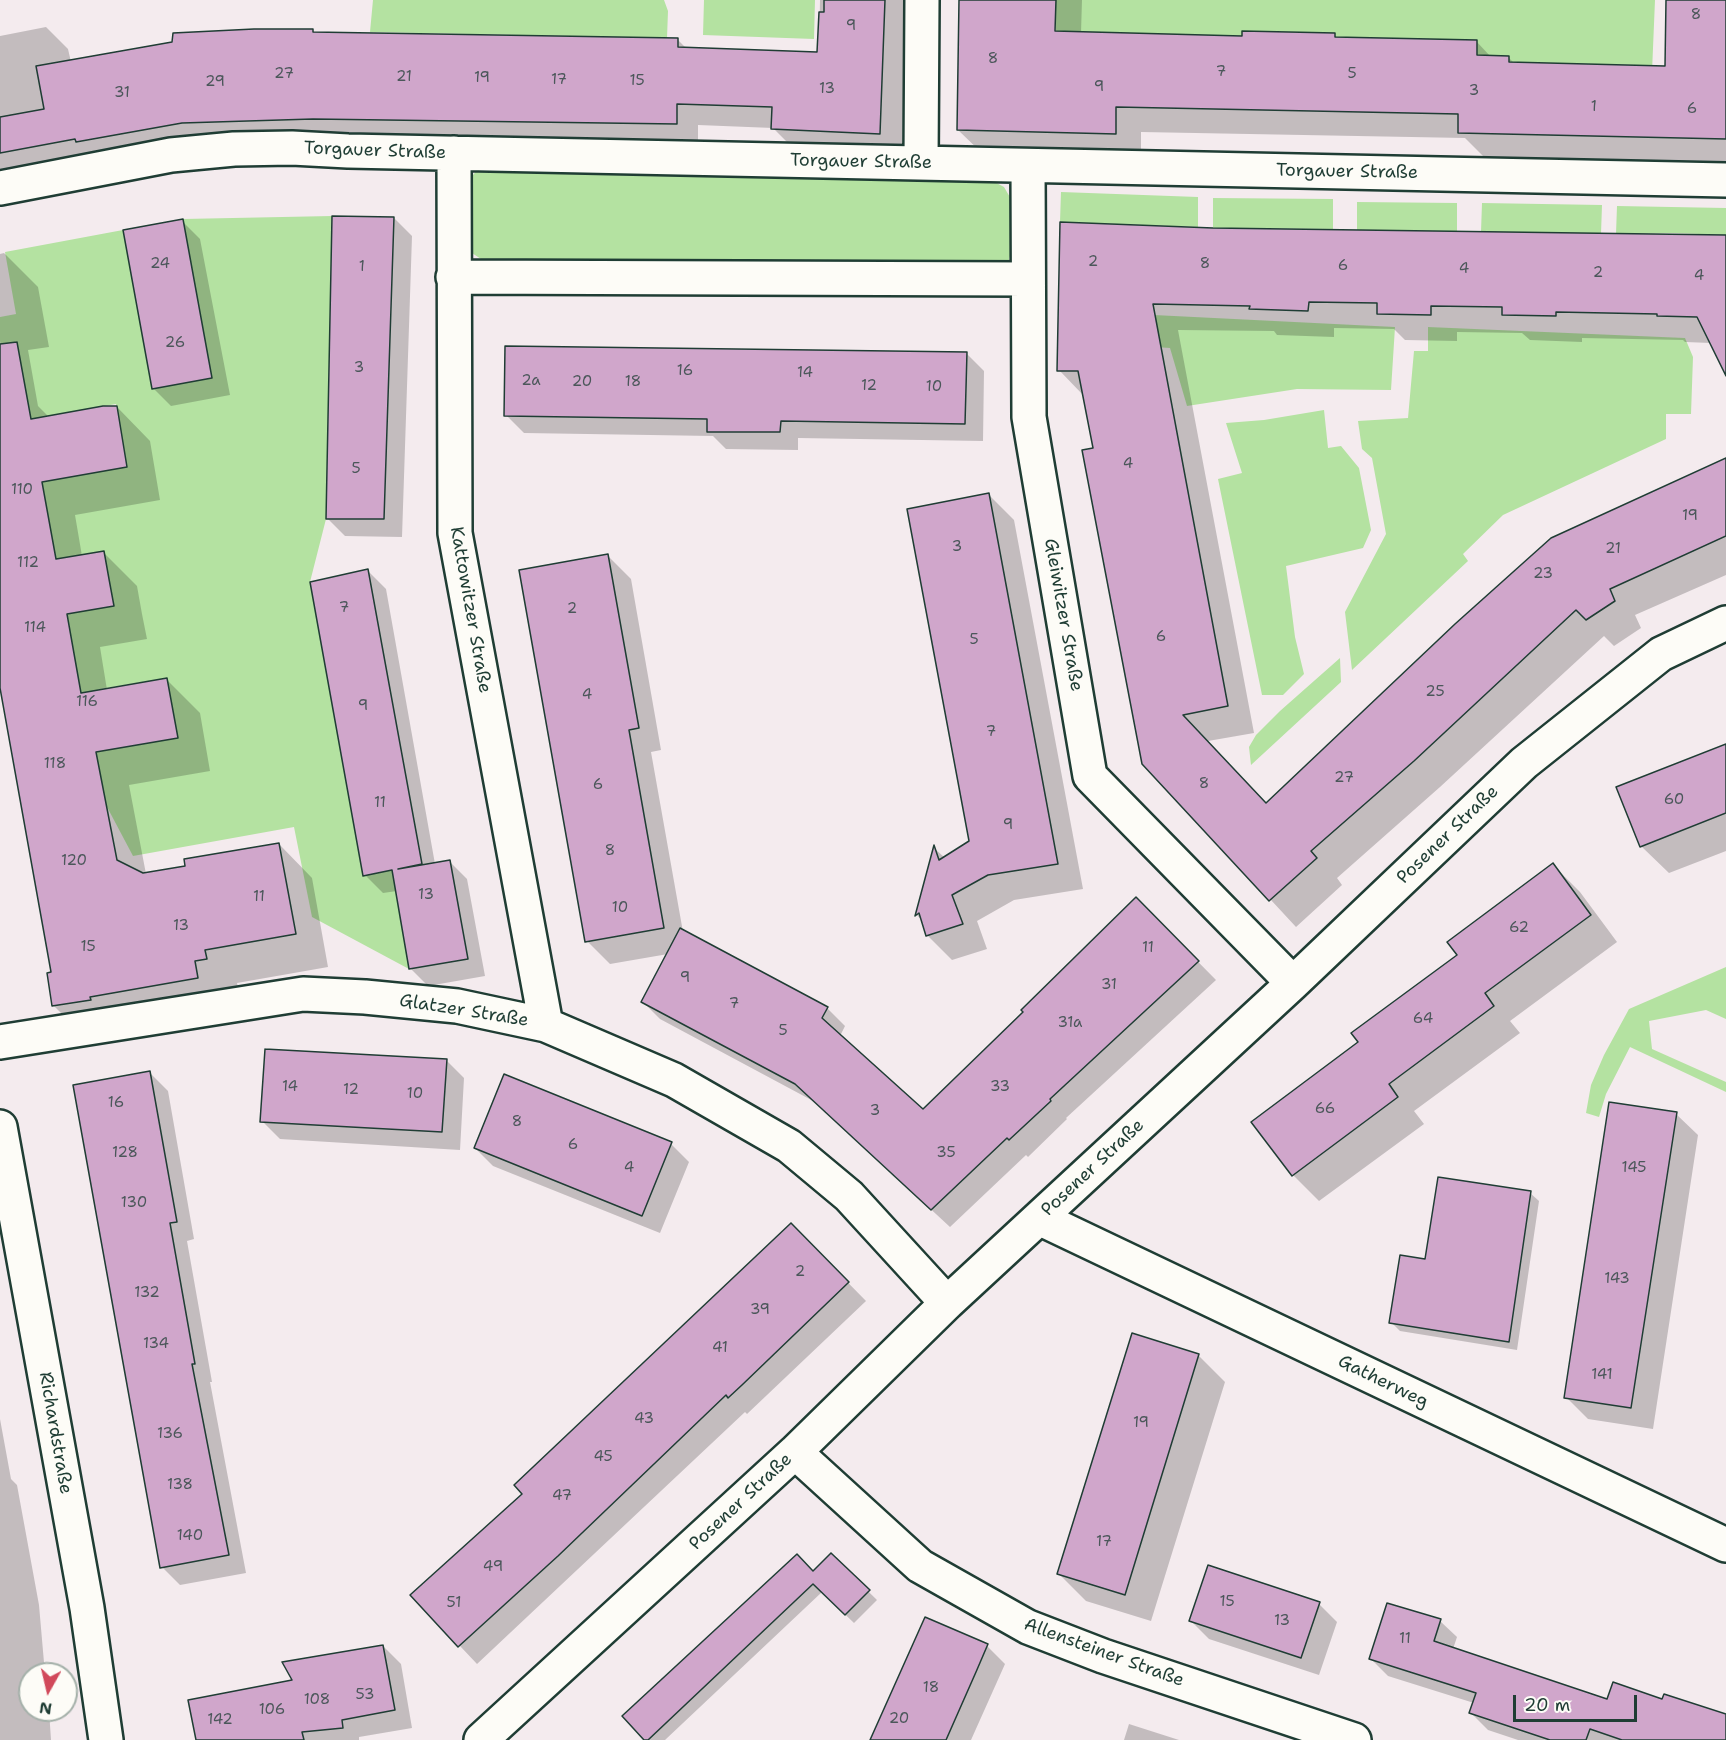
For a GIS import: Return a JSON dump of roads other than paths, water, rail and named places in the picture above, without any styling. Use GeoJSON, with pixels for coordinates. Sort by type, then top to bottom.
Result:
{"type":"FeatureCollection","features":[{"type":"Feature","properties":{"kind":"street"},"geometry":{"type":"LineString","coordinates":[[921,163],[922,0]]}},
{"type":"Feature","properties":{"kind":"street","name":"Torgauer Straße"},"geometry":{"type":"LineString","coordinates":[[0,188],[171,155],[234,149],[292,148],[1726,180]]}},
{"type":"Feature","properties":{"kind":"street","name":"Kattowitzer Straße"},"geometry":{"type":"LineString","coordinates":[[454,153],[455,533],[546,1025]]}},
{"type":"Feature","properties":{"kind":"street","name":"Gleiwitzer Straße"},"geometry":{"type":"LineString","coordinates":[[1028,165],[1029,417],[1090,776],[1293,983]]}},
{"type":"Feature","properties":{"kind":"street"},"geometry":{"type":"LineString","coordinates":[[453,278],[1028,279]]}},
{"type":"Feature","properties":{"kind":"street","name":"Posener Straße"},"geometry":{"type":"LineString","coordinates":[[482,1740],[795,1452],[947,1302],[1293,983],[1524,763],[1661,654],[1726,623]]}},
{"type":"Feature","properties":{"kind":"street","name":"Glatzer Straße"},"geometry":{"type":"LineString","coordinates":[[0,1042],[303,994],[365,997],[457,1006],[546,1025],[674,1080],[789,1146],[849,1196],[947,1302]]}},
{"type":"Feature","properties":{"kind":"street","name":"Richardstraße"},"geometry":{"type":"LineString","coordinates":[[0,1126],[87,1608],[106,1740]]}},
{"type":"Feature","properties":{"kind":"street","name":"Gatherweg"},"geometry":{"type":"LineString","coordinates":[[1039,1218],[1726,1545]]}},
{"type":"Feature","properties":{"kind":"street","name":"Allensteiner Straße"},"geometry":{"type":"LineString","coordinates":[[795,1452],[920,1566],[1028,1627],[1103,1656],[1354,1740]]}}]}
